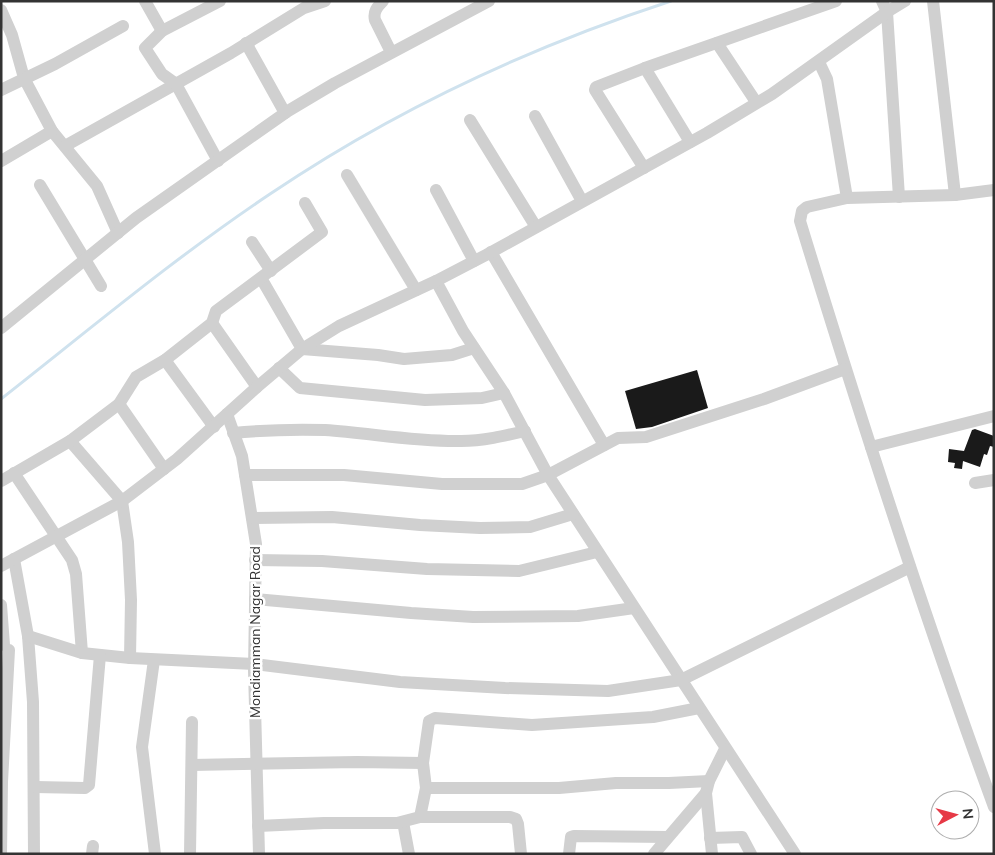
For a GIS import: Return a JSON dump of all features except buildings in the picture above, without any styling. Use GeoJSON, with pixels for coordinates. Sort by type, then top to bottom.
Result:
{"type":"FeatureCollection","features":[{"type":"Feature","properties":{"kind":"street"},"geometry":{"type":"LineString","coordinates":[[145,1],[162,30]]}},
{"type":"Feature","properties":{"kind":"street"},"geometry":{"type":"LineString","coordinates":[[218,162],[176,84],[162,74],[145,48],[162,30],[220,1]]}},
{"type":"Feature","properties":{"kind":"street"},"geometry":{"type":"LineString","coordinates":[[65,146],[176,84],[304,8],[325,1]]}},
{"type":"Feature","properties":{"kind":"street"},"geometry":{"type":"LineString","coordinates":[[383,1],[376,7],[374,15],[391,52]]}},
{"type":"Feature","properties":{"kind":"street"},"geometry":{"type":"LineString","coordinates":[[1,328],[136,218],[285,113],[391,52],[489,1]]}},
{"type":"Feature","properties":{"kind":"street"},"geometry":{"type":"LineString","coordinates":[[644,168],[595,90],[596,87],[836,1]]}},
{"type":"Feature","properties":{"kind":"street"},"geometry":{"type":"LineString","coordinates":[[1,566],[56,538],[122,500],[164,469],[302,349],[339,326],[436,281],[491,252],[690,142],[772,94],[819,62],[884,7],[906,1]]}},
{"type":"Feature","properties":{"kind":"street"},"geometry":{"type":"LineString","coordinates":[[933,1],[955,195]]}},
{"type":"Feature","properties":{"kind":"street"},"geometry":{"type":"LineString","coordinates":[[884,7],[899,197]]}},
{"type":"Feature","properties":{"kind":"street"},"geometry":{"type":"LineString","coordinates":[[1,10],[12,35],[24,78],[52,131],[97,186],[118,233]]}},
{"type":"Feature","properties":{"kind":"street"},"geometry":{"type":"LineString","coordinates":[[1,90],[55,64],[123,26]]}},
{"type":"Feature","properties":{"kind":"street"},"geometry":{"type":"LineString","coordinates":[[246,43],[285,113]]}},
{"type":"Feature","properties":{"kind":"street"},"geometry":{"type":"LineString","coordinates":[[717,43],[756,102]]}},
{"type":"Feature","properties":{"kind":"street"},"geometry":{"type":"LineString","coordinates":[[819,62],[827,79],[847,198]]}},
{"type":"Feature","properties":{"kind":"street"},"geometry":{"type":"LineString","coordinates":[[645,68],[690,142]]}},
{"type":"Feature","properties":{"kind":"street"},"geometry":{"type":"LineString","coordinates":[[535,116],[582,202]]}},
{"type":"Feature","properties":{"kind":"street"},"geometry":{"type":"LineString","coordinates":[[470,120],[536,227]]}},
{"type":"Feature","properties":{"kind":"street"},"geometry":{"type":"LineString","coordinates":[[1,161],[52,131]]}},
{"type":"Feature","properties":{"kind":"street"},"geometry":{"type":"LineString","coordinates":[[347,175],[416,290]]}},
{"type":"Feature","properties":{"kind":"street"},"geometry":{"type":"LineString","coordinates":[[40,185],[101,286]]}},
{"type":"Feature","properties":{"kind":"street"},"geometry":{"type":"LineString","coordinates":[[436,190],[474,261]]}},
{"type":"Feature","properties":{"kind":"street"},"geometry":{"type":"LineString","coordinates":[[994,190],[955,195],[847,198],[808,207],[802,211],[800,221],[845,369],[952,694],[994,806]]}},
{"type":"Feature","properties":{"kind":"street"},"geometry":{"type":"LineString","coordinates":[[1,482],[70,441],[119,404],[136,377],[165,360],[212,323],[216,311],[322,232],[305,203]]}},
{"type":"Feature","properties":{"kind":"street"},"geometry":{"type":"LineString","coordinates":[[252,242],[302,349]]}},
{"type":"Feature","properties":{"kind":"street"},"geometry":{"type":"LineString","coordinates":[[491,252],[604,446]]}},
{"type":"Feature","properties":{"kind":"street"},"geometry":{"type":"LineString","coordinates":[[436,281],[463,330],[504,393],[548,475],[795,854]]}},
{"type":"Feature","properties":{"kind":"street"},"geometry":{"type":"LineString","coordinates":[[212,323],[257,387]]}},
{"type":"Feature","properties":{"kind":"street"},"geometry":{"type":"LineString","coordinates":[[302,349],[404,359],[452,355],[474,348]]}},
{"type":"Feature","properties":{"kind":"street"},"geometry":{"type":"LineString","coordinates":[[165,360],[214,427]]}},
{"type":"Feature","properties":{"kind":"street"},"geometry":{"type":"LineString","coordinates":[[279,368],[300,388],[424,400],[482,398],[504,393]]}},
{"type":"Feature","properties":{"kind":"street"},"geometry":{"type":"LineString","coordinates":[[245,475],[344,475],[442,484],[522,484],[548,475],[618,438],[646,437],[764,399],[845,369]]}},
{"type":"Feature","properties":{"kind":"street"},"geometry":{"type":"LineString","coordinates":[[119,404],[164,469]]}},
{"type":"Feature","properties":{"kind":"street","name":"Mondiamman Nagar Road"},"geometry":{"type":"LineString","coordinates":[[226,414],[242,456],[256,544],[254,664],[259,854]]}},
{"type":"Feature","properties":{"kind":"street"},"geometry":{"type":"LineString","coordinates":[[871,447],[994,416]]}},
{"type":"Feature","properties":{"kind":"street"},"geometry":{"type":"LineString","coordinates":[[233,433],[276,429],[325,430],[421,440],[463,442],[525,431]]}},
{"type":"Feature","properties":{"kind":"street"},"geometry":{"type":"LineString","coordinates":[[70,441],[122,500],[128,542],[131,600],[130,658]]}},
{"type":"Feature","properties":{"kind":"street"},"geometry":{"type":"LineString","coordinates":[[14,473],[72,560],[76,574],[82,653]]}},
{"type":"Feature","properties":{"kind":"street"},"geometry":{"type":"LineString","coordinates":[[975,483],[994,480]]}},
{"type":"Feature","properties":{"kind":"street"},"geometry":{"type":"LineString","coordinates":[[252,518],[332,517],[480,528],[530,527],[573,514]]}},
{"type":"Feature","properties":{"kind":"street"},"geometry":{"type":"LineString","coordinates":[[256,560],[322,560],[427,570],[519,571],[597,552]]}},
{"type":"Feature","properties":{"kind":"street"},"geometry":{"type":"LineString","coordinates":[[14,559],[28,641],[33,702],[34,854]]}},
{"type":"Feature","properties":{"kind":"street"},"geometry":{"type":"LineString","coordinates":[[5,647],[28,641],[100,655],[154,660],[254,664],[400,682],[608,691],[681,680],[910,567]]}},
{"type":"Feature","properties":{"kind":"street"},"geometry":{"type":"LineString","coordinates":[[255,599],[473,617],[578,616],[634,608]]}},
{"type":"Feature","properties":{"kind":"street"},"geometry":{"type":"LineString","coordinates":[[1,605],[5,647],[1,854]]}},
{"type":"Feature","properties":{"kind":"street"},"geometry":{"type":"LineString","coordinates":[[35,787],[85,788],[89,785],[100,655]]}},
{"type":"Feature","properties":{"kind":"street"},"geometry":{"type":"LineString","coordinates":[[154,660],[142,747],[155,854]]}},
{"type":"Feature","properties":{"kind":"street"},"geometry":{"type":"LineString","coordinates":[[420,817],[426,788],[423,763],[427,728],[429,721],[435,718],[532,725],[653,717],[699,708]]}},
{"type":"Feature","properties":{"kind":"street"},"geometry":{"type":"LineString","coordinates":[[190,854],[192,722]]}},
{"type":"Feature","properties":{"kind":"street"},"geometry":{"type":"LineString","coordinates":[[654,854],[708,787],[725,748]]}},
{"type":"Feature","properties":{"kind":"street"},"geometry":{"type":"LineString","coordinates":[[192,765],[357,762],[423,763]]}},
{"type":"Feature","properties":{"kind":"street"},"geometry":{"type":"LineString","coordinates":[[426,788],[558,788],[616,783],[669,783],[708,787]]}},
{"type":"Feature","properties":{"kind":"street"},"geometry":{"type":"LineString","coordinates":[[708,787],[712,854]]}},
{"type":"Feature","properties":{"kind":"street"},"geometry":{"type":"LineString","coordinates":[[258,826],[324,823],[397,823],[420,817],[510,817],[516,819],[518,824],[521,854]]}},
{"type":"Feature","properties":{"kind":"street"},"geometry":{"type":"LineString","coordinates":[[403,822],[409,854]]}},
{"type":"Feature","properties":{"kind":"street"},"geometry":{"type":"LineString","coordinates":[[569,854],[570,840],[574,836],[668,836]]}},
{"type":"Feature","properties":{"kind":"street"},"geometry":{"type":"LineString","coordinates":[[710,838],[742,837],[751,854]]}},
{"type":"Feature","properties":{"kind":"waterway"},"geometry":{"type":"LineString","coordinates":[[1,399],[201,242],[270,194],[365,135],[515,60],[618,19],[671,1]]}}]}
